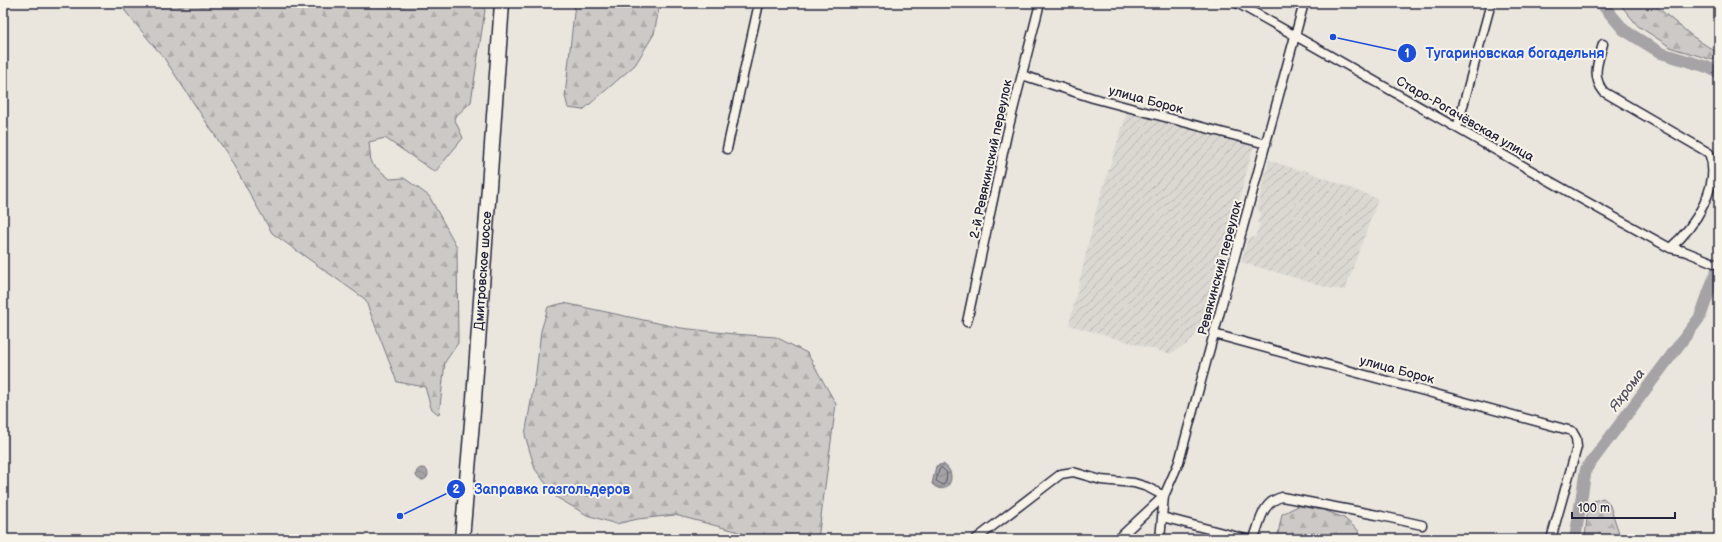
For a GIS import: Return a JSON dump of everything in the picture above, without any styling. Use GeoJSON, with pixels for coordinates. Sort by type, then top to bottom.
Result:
{"type":"FeatureCollection","features":[{"type":"Feature","properties":{"kind":"highway","name":"Дмитровское шоссе"},"geometry":{"type":"LineString","coordinates":[[462,539],[474,399],[502,3]]}},
{"type":"Feature","properties":{"kind":"street"},"geometry":{"type":"LineString","coordinates":[[727,149],[759,3]]}},
{"type":"Feature","properties":{"kind":"street","name":"2-й Ревякинский переулок"},"geometry":{"type":"LineString","coordinates":[[967,322],[1022,75],[1040,3]]}},
{"type":"Feature","properties":{"kind":"street","name":"Старо-Рогачёвская улица"},"geometry":{"type":"LineString","coordinates":[[1237,3],[1578,198],[1670,248],[1684,251],[1719,265]]}},
{"type":"Feature","properties":{"kind":"street","name":"Ревякинский переулок"},"geometry":{"type":"LineString","coordinates":[[1160,539],[1164,496],[1179,462],[1304,3]]}},
{"type":"Feature","properties":{"kind":"street"},"geometry":{"type":"LineString","coordinates":[[1456,128],[1491,3]]}},
{"type":"Feature","properties":{"kind":"street"},"geometry":{"type":"LineString","coordinates":[[1603,44],[1595,72],[1599,86],[1604,92],[1709,153],[1714,163],[1715,172],[1713,185],[1703,210],[1695,224],[1670,248]]}},
{"type":"Feature","properties":{"kind":"street","name":"улица Борок"},"geometry":{"type":"LineString","coordinates":[[1022,75],[1093,98],[1266,144]]}},
{"type":"Feature","properties":{"kind":"street","name":"улица Борок"},"geometry":{"type":"LineString","coordinates":[[1214,334],[1572,431],[1576,438],[1577,447],[1551,539]]}},
{"type":"Feature","properties":{"kind":"street"},"geometry":{"type":"LineString","coordinates":[[976,539],[1061,474],[1066,472],[1073,472],[1101,480],[1134,483],[1147,487],[1164,496],[1118,539]]}},
{"type":"Feature","properties":{"kind":"street"},"geometry":{"type":"LineString","coordinates":[[1252,539],[1254,538],[1266,506],[1274,500],[1282,497],[1377,514],[1422,525]]}},
{"type":"Feature","properties":{"kind":"street"},"geometry":{"type":"LineString","coordinates":[[1162,517],[1246,539]]}},
{"type":"Feature","properties":{"kind":"shaded area"},"geometry":{"type":"Polygon","coordinates":[[[1127,112],[1254,144],[1209,305],[1198,331],[1189,343],[1170,354],[1069,325],[1097,207],[1127,112]]]}},
{"type":"Feature","properties":{"kind":"shaded area"},"geometry":{"type":"Polygon","coordinates":[[[1269,160],[1301,171],[1302,169],[1378,199],[1345,290],[1329,288],[1241,262],[1248,238],[1255,237],[1260,224],[1257,222],[1261,213],[1257,208],[1269,160]]]}},
{"type":"Feature","properties":{"kind":"green space"},"geometry":{"type":"Polygon","coordinates":[[[123,3],[482,3],[485,10],[471,102],[454,118],[463,138],[435,172],[385,138],[369,142],[371,163],[390,179],[404,178],[429,196],[457,247],[458,343],[445,362],[439,415],[431,408],[425,387],[397,382],[365,299],[272,233],[226,152],[164,58],[125,11],[123,3]]]}},
{"type":"Feature","properties":{"kind":"green space"},"geometry":{"type":"Polygon","coordinates":[[[575,3],[660,3],[654,34],[635,65],[583,110],[568,108],[565,96],[575,3]]]}},
{"type":"Feature","properties":{"kind":"green space"},"geometry":{"type":"Polygon","coordinates":[[[1619,3],[1652,3],[1692,36],[1719,54],[1713,60],[1672,48],[1638,26],[1619,3]]]}},
{"type":"Feature","properties":{"kind":"green space"},"geometry":{"type":"Polygon","coordinates":[[[564,303],[681,328],[776,337],[807,353],[836,404],[818,539],[752,539],[736,531],[675,515],[638,519],[616,524],[587,515],[556,497],[535,469],[525,435],[536,373],[541,331],[548,307],[564,303]]]}},
{"type":"Feature","properties":{"kind":"green space"},"geometry":{"type":"Polygon","coordinates":[[[1603,498],[1609,503],[1621,539],[1585,539],[1587,516],[1591,502],[1603,498]]]}},
{"type":"Feature","properties":{"kind":"green space"},"geometry":{"type":"Polygon","coordinates":[[[1298,506],[1324,510],[1344,518],[1360,532],[1358,539],[1277,539],[1282,514],[1298,506]]]}},
{"type":"Feature","properties":{"kind":"water"},"geometry":{"type":"Polygon","coordinates":[[[943,464],[951,473],[951,479],[947,487],[942,489],[937,488],[932,484],[936,466],[943,464]]]}},
{"type":"Feature","properties":{"kind":"water"},"geometry":{"type":"Polygon","coordinates":[[[420,468],[424,468],[428,474],[424,480],[420,480],[416,476],[416,472],[420,468]]]}},
{"type":"Feature","properties":{"kind":"waterway","name":"Яхрома"},"geometry":{"type":"LineString","coordinates":[[1601,3],[1624,30],[1661,53],[1707,67],[1719,73]]}},
{"type":"Feature","properties":{"kind":"waterway","name":"Яхрома"},"geometry":{"type":"LineString","coordinates":[[1575,539],[1586,469],[1700,317],[1719,264]]}},
{"type":"Feature","properties":{"kind":"place","name":"Тугариновская богадельня"},"geometry":{"type":"Point","coordinates":[1333,37]}},
{"type":"Feature","properties":{"kind":"place","name":"Заправка газгольдеров"},"geometry":{"type":"Point","coordinates":[400,516]}}]}
